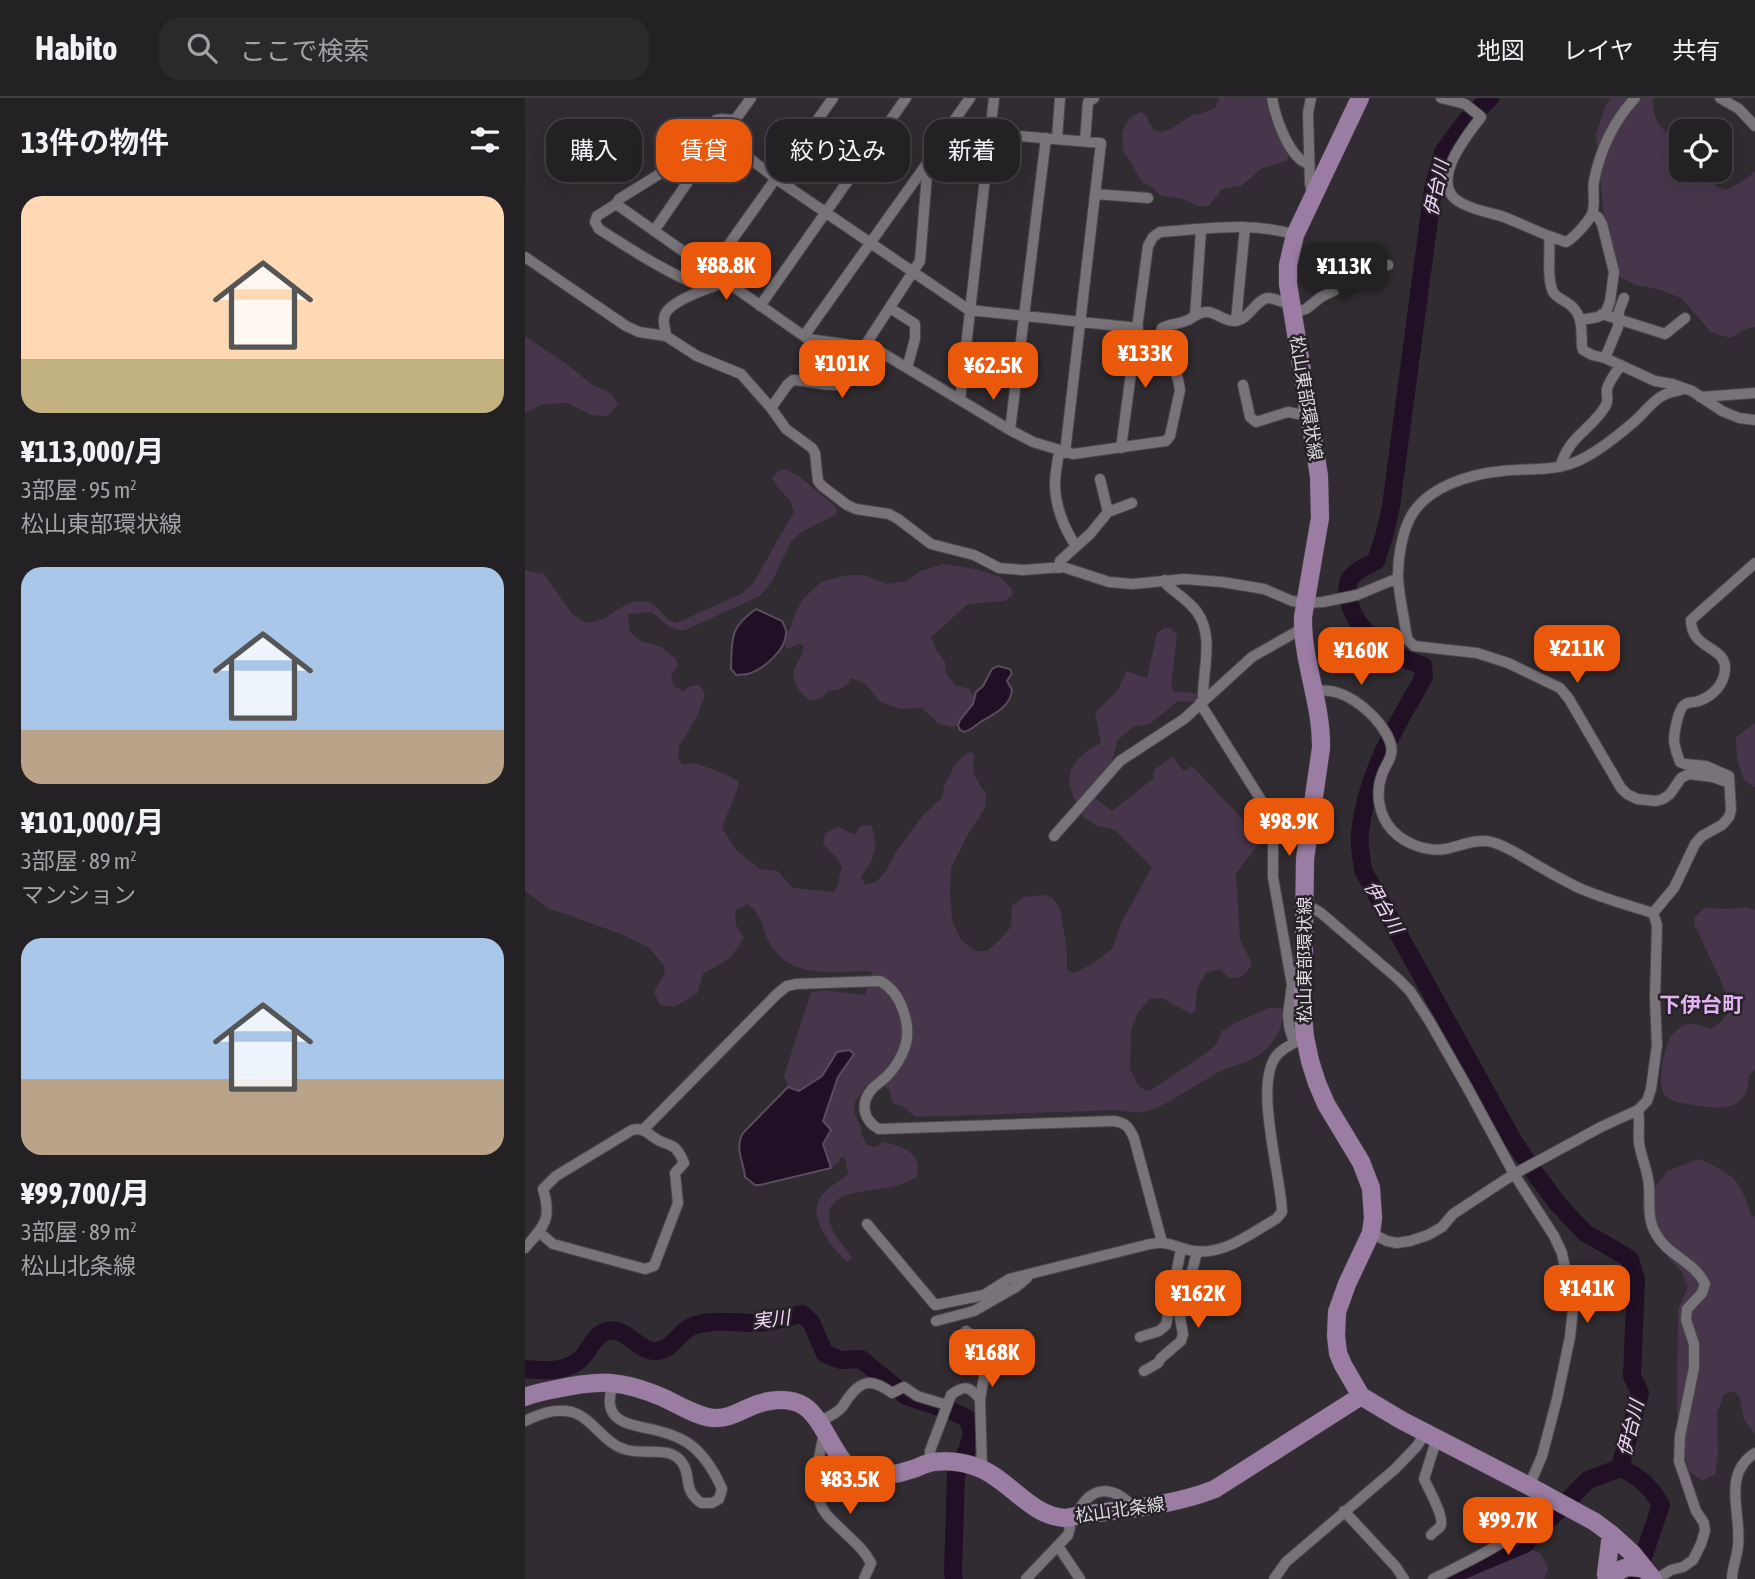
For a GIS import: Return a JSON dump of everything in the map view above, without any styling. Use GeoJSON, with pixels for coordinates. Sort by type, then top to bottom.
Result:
{"type":"FeatureCollection","features":[{"type":"Feature","properties":{"kind":"main road","name":"松山東部環状線"},"geometry":{"type":"LineString","coordinates":[[1360,98],[1295,235],[1288,265],[1287,285],[1319,477],[1320,518],[1303,628],[1321,723],[1321,748],[1305,859],[1303,1016],[1299,1040],[1327,1104],[1361,1162],[1371,1188],[1371,1233],[1337,1312],[1335,1336],[1346,1372],[1361,1395]]}},
{"type":"Feature","properties":{"kind":"main road","name":"松山北条線"},"geometry":{"type":"LineString","coordinates":[[525,1397],[585,1383],[613,1383],[648,1392],[710,1418],[724,1418],[763,1402],[793,1402],[805,1407],[840,1457],[849,1468],[860,1475],[894,1475],[930,1462],[951,1461],[982,1469],[995,1476],[1043,1513],[1054,1517],[1070,1517],[1191,1499],[1215,1489],[1361,1395]]}},
{"type":"Feature","properties":{"kind":"main road"},"geometry":{"type":"LineString","coordinates":[[1361,1395],[1392,1415],[1595,1522],[1632,1553],[1652,1576]]}},
{"type":"Feature","properties":{"kind":"main road"},"geometry":{"type":"LineString","coordinates":[[1607,1579],[1611,1534]]}},
{"type":"Feature","properties":{"kind":"main road"},"geometry":{"type":"LineString","coordinates":[[1613,1579],[1616,1573],[1633,1567],[1652,1576]]}},
{"type":"Feature","properties":{"kind":"street"},"geometry":{"type":"LineString","coordinates":[[707,289],[661,268],[599,229],[597,216],[616,204],[619,199],[692,154],[716,120],[735,120],[751,98]]}},
{"type":"Feature","properties":{"kind":"street"},"geometry":{"type":"LineString","coordinates":[[818,119],[833,98]]}},
{"type":"Feature","properties":{"kind":"street"},"geometry":{"type":"LineString","coordinates":[[760,306],[906,98]]}},
{"type":"Feature","properties":{"kind":"street"},"geometry":{"type":"LineString","coordinates":[[955,119],[970,98]]}},
{"type":"Feature","properties":{"kind":"street"},"geometry":{"type":"LineString","coordinates":[[992,119],[994,98]]}},
{"type":"Feature","properties":{"kind":"street"},"geometry":{"type":"LineString","coordinates":[[1010,430],[1024,315],[1051,138],[1060,98]]}},
{"type":"Feature","properties":{"kind":"street"},"geometry":{"type":"LineString","coordinates":[[1085,141],[1089,102],[1094,98]]}},
{"type":"Feature","properties":{"kind":"street"},"geometry":{"type":"LineString","coordinates":[[1272,98],[1274,111],[1293,150],[1309,164]]}},
{"type":"Feature","properties":{"kind":"street"},"geometry":{"type":"LineString","coordinates":[[1311,98],[1308,113],[1309,164],[1310,183],[1315,194]]}},
{"type":"Feature","properties":{"kind":"street"},"geometry":{"type":"LineString","coordinates":[[1441,98],[1463,102],[1481,117],[1456,150],[1447,180],[1452,197],[1461,203],[1566,242],[1572,239],[1592,214],[1594,182],[1606,141],[1627,106],[1635,98]]}},
{"type":"Feature","properties":{"kind":"street"},"geometry":{"type":"LineString","coordinates":[[1720,98],[1739,109],[1755,126]]}},
{"type":"Feature","properties":{"kind":"street"},"geometry":{"type":"LineString","coordinates":[[1020,136],[1101,143],[1080,322],[1055,486],[1062,521],[1076,546]]}},
{"type":"Feature","properties":{"kind":"street"},"geometry":{"type":"LineString","coordinates":[[654,231],[718,138],[766,171]]}},
{"type":"Feature","properties":{"kind":"street"},"geometry":{"type":"LineString","coordinates":[[804,337],[924,167]]}},
{"type":"Feature","properties":{"kind":"street"},"geometry":{"type":"LineString","coordinates":[[710,271],[772,182]]}},
{"type":"Feature","properties":{"kind":"street"},"geometry":{"type":"LineString","coordinates":[[781,182],[969,310],[1138,328]]}},
{"type":"Feature","properties":{"kind":"street"},"geometry":{"type":"LineString","coordinates":[[771,408],[787,384],[793,380],[843,384],[857,376],[864,347],[920,261],[928,182]]}},
{"type":"Feature","properties":{"kind":"street"},"geometry":{"type":"LineString","coordinates":[[960,400],[984,182]]}},
{"type":"Feature","properties":{"kind":"street"},"geometry":{"type":"LineString","coordinates":[[1095,194],[1148,198]]}},
{"type":"Feature","properties":{"kind":"street"},"geometry":{"type":"LineString","coordinates":[[616,204],[804,337],[874,348],[1010,430],[1033,442],[1073,454],[1166,441],[1170,436],[1180,390],[1160,335],[1162,328],[1186,321],[1203,312],[1236,321],[1246,317],[1263,299],[1269,298],[1291,309],[1306,309],[1359,274],[1388,265]]}},
{"type":"Feature","properties":{"kind":"street"},"geometry":{"type":"LineString","coordinates":[[1581,320],[1598,317],[1605,312],[1610,301],[1614,272],[1602,223],[1592,214]]}},
{"type":"Feature","properties":{"kind":"street"},"geometry":{"type":"LineString","coordinates":[[1236,321],[1245,227]]}},
{"type":"Feature","properties":{"kind":"street"},"geometry":{"type":"LineString","coordinates":[[1121,448],[1150,240],[1160,232],[1245,227],[1275,229],[1295,235]]}},
{"type":"Feature","properties":{"kind":"street"},"geometry":{"type":"LineString","coordinates":[[1195,316],[1202,230]]}},
{"type":"Feature","properties":{"kind":"street"},"geometry":{"type":"LineString","coordinates":[[1549,236],[1553,292],[1575,309],[1581,320],[1583,350],[1655,381],[1692,391],[1722,411],[1739,418],[1755,420]]}},
{"type":"Feature","properties":{"kind":"street"},"geometry":{"type":"LineString","coordinates":[[525,257],[627,326],[639,332],[666,336],[697,356],[741,374],[786,429],[815,453],[818,481],[822,486],[856,509],[889,514],[931,544],[974,555],[999,568],[1023,570],[1063,567],[1109,582],[1133,584],[1184,579],[1251,586],[1292,601],[1306,603],[1357,595],[1398,579]]}},
{"type":"Feature","properties":{"kind":"street"},"geometry":{"type":"LineString","coordinates":[[666,336],[663,321],[667,311],[675,303],[723,280]]}},
{"type":"Feature","properties":{"kind":"street"},"geometry":{"type":"LineString","coordinates":[[1605,358],[1618,327],[1619,311],[1624,298]]}},
{"type":"Feature","properties":{"kind":"street"},"geometry":{"type":"LineString","coordinates":[[890,307],[915,324],[915,339],[907,368]]}},
{"type":"Feature","properties":{"kind":"street"},"geometry":{"type":"LineString","coordinates":[[1602,314],[1665,334],[1685,318]]}},
{"type":"Feature","properties":{"kind":"street"},"geometry":{"type":"LineString","coordinates":[[1560,467],[1564,454],[1574,439],[1606,405],[1608,385],[1621,365]]}},
{"type":"Feature","properties":{"kind":"street"},"geometry":{"type":"LineString","coordinates":[[1243,385],[1252,421],[1288,412],[1309,416]]}},
{"type":"Feature","properties":{"kind":"street"},"geometry":{"type":"LineString","coordinates":[[1684,389],[1663,395],[1625,430],[1583,459],[1567,466],[1480,475],[1456,482],[1431,494],[1410,518],[1401,549],[1398,579],[1406,633],[1414,646],[1477,653],[1508,663],[1560,688],[1627,794],[1645,800],[1663,799],[1681,778],[1689,774],[1713,777],[1729,783]]}},
{"type":"Feature","properties":{"kind":"street"},"geometry":{"type":"LineString","coordinates":[[1700,397],[1755,393]]}},
{"type":"Feature","properties":{"kind":"street"},"geometry":{"type":"LineString","coordinates":[[1100,479],[1108,512]]}},
{"type":"Feature","properties":{"kind":"street"},"geometry":{"type":"LineString","coordinates":[[1059,568],[1060,561],[1090,534],[1108,512],[1132,503]]}},
{"type":"Feature","properties":{"kind":"street"},"geometry":{"type":"LineString","coordinates":[[1653,913],[1674,888],[1695,844],[1729,817],[1729,776],[1706,766],[1680,762],[1674,739],[1679,709],[1690,701],[1698,702],[1718,689],[1725,674],[1725,664],[1721,656],[1702,644],[1693,634],[1691,620],[1755,563]]}},
{"type":"Feature","properties":{"kind":"street"},"geometry":{"type":"LineString","coordinates":[[867,1224],[935,1306],[984,1295],[1009,1279],[1162,1242],[1197,1252],[1228,1247],[1276,1219],[1282,1212],[1266,1084],[1270,1067],[1277,1055],[1299,1040],[1289,1026],[1292,985],[1273,877],[1272,821],[1202,702],[1207,639],[1204,625],[1196,611],[1164,580]]}},
{"type":"Feature","properties":{"kind":"street"},"geometry":{"type":"LineString","coordinates":[[1054,836],[1120,761],[1184,719],[1252,657],[1303,628]]}},
{"type":"Feature","properties":{"kind":"street"},"geometry":{"type":"LineString","coordinates":[[1315,692],[1330,690],[1348,697],[1378,720],[1391,746],[1391,758],[1378,788],[1379,803],[1390,829],[1402,839],[1433,850],[1489,841],[1504,846],[1579,887],[1653,913]]}},
{"type":"Feature","properties":{"kind":"street"},"geometry":{"type":"LineString","coordinates":[[1305,904],[1321,913],[1410,991],[1562,1253],[1573,1309],[1570,1337],[1542,1456],[1529,1486]]}},
{"type":"Feature","properties":{"kind":"street"},"geometry":{"type":"LineString","coordinates":[[1371,1233],[1387,1241],[1397,1242],[1428,1235],[1441,1227],[1453,1214],[1514,1174],[1638,1110],[1647,1101],[1657,1045],[1657,925],[1653,913]]}},
{"type":"Feature","properties":{"kind":"street"},"geometry":{"type":"LineString","coordinates":[[643,1130],[787,986],[880,981],[888,985],[900,1002],[908,1032],[899,1060],[888,1075],[869,1092],[865,1101],[864,1110],[871,1125],[879,1129],[1123,1122],[1130,1128],[1134,1138],[1162,1242]]}},
{"type":"Feature","properties":{"kind":"street"},"geometry":{"type":"LineString","coordinates":[[1638,1110],[1640,1146],[1649,1185],[1649,1214],[1654,1231],[1663,1246],[1693,1267],[1705,1284],[1702,1293],[1687,1308],[1686,1320],[1694,1344],[1694,1368],[1680,1436],[1679,1461],[1705,1531],[1693,1560],[1652,1576]]}},
{"type":"Feature","properties":{"kind":"street"},"geometry":{"type":"LineString","coordinates":[[525,1248],[539,1232],[547,1217],[548,1205],[543,1189],[556,1177],[632,1130],[643,1130],[655,1139],[674,1147],[684,1163],[675,1173],[678,1203],[654,1266],[645,1269],[553,1244],[539,1232]]}},
{"type":"Feature","properties":{"kind":"street"},"geometry":{"type":"LineString","coordinates":[[1140,1337],[1159,1331],[1166,1325],[1181,1249]]}},
{"type":"Feature","properties":{"kind":"street"},"geometry":{"type":"LineString","coordinates":[[1144,1371],[1158,1363],[1181,1341],[1183,1334],[1179,1318],[1197,1252]]}},
{"type":"Feature","properties":{"kind":"street"},"geometry":{"type":"LineString","coordinates":[[936,1321],[974,1311],[1016,1287],[1030,1275]]}},
{"type":"Feature","properties":{"kind":"street"},"geometry":{"type":"LineString","coordinates":[[966,1331],[978,1340],[984,1377],[980,1399],[982,1469]]}},
{"type":"Feature","properties":{"kind":"street"},"geometry":{"type":"LineString","coordinates":[[864,1579],[871,1563],[866,1553],[826,1514],[818,1501],[816,1484],[821,1427],[844,1406],[852,1394],[863,1384],[870,1382],[880,1384],[892,1393],[904,1387],[917,1396],[946,1408]]}},
{"type":"Feature","properties":{"kind":"street"},"geometry":{"type":"LineString","coordinates":[[525,1421],[547,1411],[575,1413],[616,1447],[632,1452],[672,1454],[685,1470],[693,1497],[701,1503],[712,1503],[719,1499],[722,1489],[717,1477],[692,1446],[658,1430],[631,1425],[613,1414],[610,1405],[613,1383]]}},
{"type":"Feature","properties":{"kind":"street"},"geometry":{"type":"LineString","coordinates":[[930,1462],[930,1451],[951,1395],[965,1388],[970,1389],[980,1399]]}},
{"type":"Feature","properties":{"kind":"street"},"geometry":{"type":"LineString","coordinates":[[1274,1579],[1286,1562],[1432,1435]]}},
{"type":"Feature","properties":{"kind":"street"},"geometry":{"type":"LineString","coordinates":[[1431,1535],[1442,1523],[1424,1479],[1432,1435]]}},
{"type":"Feature","properties":{"kind":"street"},"geometry":{"type":"LineString","coordinates":[[1732,1579],[1738,1545],[1735,1481],[1742,1463],[1755,1453]]}},
{"type":"Feature","properties":{"kind":"street"},"geometry":{"type":"LineString","coordinates":[[1433,1579],[1499,1544],[1542,1511],[1552,1498]]}},
{"type":"Feature","properties":{"kind":"street"},"geometry":{"type":"LineString","coordinates":[[1344,1511],[1404,1579]]}},
{"type":"Feature","properties":{"kind":"street"},"geometry":{"type":"LineString","coordinates":[[1026,1579],[1068,1535],[1070,1517]]}},
{"type":"Feature","properties":{"kind":"street"},"geometry":{"type":"LineString","coordinates":[[1058,1546],[1080,1579]]}},
{"type":"Feature","properties":{"kind":"shaded area"},"geometry":{"type":"Polygon","coordinates":[[[1219,98],[1266,98],[1271,121],[1288,152],[1288,160],[1261,169],[1241,186],[1222,189],[1209,206],[1198,206],[1183,199],[1160,195],[1143,183],[1123,150],[1122,132],[1129,119],[1140,112],[1144,113],[1154,130],[1169,130],[1192,115],[1202,114],[1216,107],[1219,98]]]}},
{"type":"Feature","properties":{"kind":"shaded area"},"geometry":{"type":"Polygon","coordinates":[[[1610,98],[1654,98],[1654,113],[1669,136],[1669,182],[1712,182],[1726,190],[1755,171],[1755,327],[1730,338],[1711,332],[1681,298],[1658,289],[1635,285],[1620,276],[1612,255],[1604,218],[1596,134],[1610,98]]]}},
{"type":"Feature","properties":{"kind":"shaded area"},"geometry":{"type":"Polygon","coordinates":[[[525,336],[591,384],[611,393],[618,404],[608,416],[591,415],[568,403],[544,404],[525,413],[525,336]]]}},
{"type":"Feature","properties":{"kind":"shaded area"},"geometry":{"type":"Polygon","coordinates":[[[784,469],[800,477],[836,507],[837,514],[803,531],[791,541],[772,582],[760,596],[683,631],[669,627],[652,612],[628,614],[630,632],[640,641],[661,647],[676,659],[677,666],[671,675],[674,686],[683,691],[699,685],[705,694],[697,717],[679,746],[678,758],[683,764],[695,763],[739,782],[722,828],[737,851],[760,869],[778,871],[793,888],[834,892],[842,868],[836,857],[823,844],[825,834],[838,826],[855,835],[860,826],[871,825],[875,840],[874,852],[861,877],[865,885],[876,882],[923,815],[942,798],[944,786],[954,767],[970,752],[975,755],[975,776],[986,793],[985,808],[951,868],[952,920],[961,940],[975,951],[987,951],[1011,927],[1012,906],[1023,897],[1044,895],[1052,898],[1060,908],[1067,970],[1074,973],[1094,963],[1113,948],[1121,923],[1152,867],[1115,830],[1097,826],[1083,817],[1069,784],[1071,770],[1088,750],[1101,743],[1095,713],[1117,691],[1127,671],[1147,678],[1157,633],[1164,628],[1171,628],[1177,635],[1171,686],[1175,692],[1198,693],[1200,699],[1193,702],[1178,701],[1151,723],[1133,727],[1118,740],[1108,774],[1096,799],[1112,811],[1153,779],[1154,770],[1172,757],[1184,771],[1192,766],[1253,830],[1263,831],[1264,838],[1236,873],[1240,940],[1252,963],[1250,967],[1244,975],[1237,977],[1229,978],[1220,969],[1206,973],[1197,989],[1195,1011],[1191,1014],[1162,998],[1149,999],[1137,1014],[1131,1031],[1130,1069],[1139,1087],[1150,1091],[1209,1051],[1218,1042],[1222,1031],[1235,1023],[1269,1008],[1282,1008],[1283,1015],[1276,1036],[1256,1057],[1225,1069],[1163,1105],[1143,1112],[1116,1110],[915,1117],[904,1107],[893,1103],[889,1090],[884,1085],[866,1086],[855,1102],[854,1113],[867,1145],[875,1147],[884,1142],[905,1149],[916,1160],[918,1170],[917,1177],[904,1183],[850,1194],[833,1204],[829,1212],[830,1222],[834,1233],[852,1259],[847,1262],[823,1231],[817,1212],[822,1195],[848,1173],[844,1157],[831,1168],[823,1143],[823,1121],[838,1077],[837,1052],[822,1076],[798,1091],[788,1087],[784,1076],[811,993],[821,990],[865,995],[873,974],[869,971],[813,971],[788,963],[769,942],[758,915],[748,904],[735,910],[736,925],[744,938],[730,958],[703,974],[697,994],[674,1007],[660,1005],[654,992],[665,973],[663,964],[648,947],[621,934],[548,908],[525,891],[525,570],[544,574],[572,614],[586,623],[603,619],[631,603],[644,601],[654,605],[676,623],[741,594],[752,585],[794,512],[790,500],[772,478],[784,469]]]}},
{"type":"Feature","properties":{"kind":"shaded area"},"geometry":{"type":"Polygon","coordinates":[[[944,564],[975,569],[1000,577],[1012,589],[1013,595],[1004,601],[968,604],[931,637],[945,662],[946,673],[955,685],[969,689],[974,697],[973,704],[958,725],[952,727],[938,723],[922,708],[900,709],[881,702],[865,684],[852,678],[846,686],[828,691],[822,698],[810,701],[803,694],[793,677],[803,646],[798,644],[787,649],[784,643],[802,600],[821,582],[848,575],[865,575],[887,584],[907,581],[920,571],[944,564]]]}},
{"type":"Feature","properties":{"kind":"shaded area"},"geometry":{"type":"Polygon","coordinates":[[[756,609],[782,621],[786,629],[785,639],[778,652],[767,663],[754,672],[736,675],[731,669],[736,628],[756,609]]]}},
{"type":"Feature","properties":{"kind":"shaded area"},"geometry":{"type":"Polygon","coordinates":[[[998,666],[1010,669],[1012,673],[1007,681],[1012,690],[1011,696],[1000,710],[971,729],[964,732],[960,730],[960,720],[973,704],[976,692],[983,686],[992,669],[998,666]]]}},
{"type":"Feature","properties":{"kind":"shaded area"},"geometry":{"type":"Polygon","coordinates":[[[1755,723],[1754,787],[1744,780],[1737,759],[1736,737],[1755,723]]]}},
{"type":"Feature","properties":{"kind":"shaded area"},"geometry":{"type":"Polygon","coordinates":[[[1746,907],[1755,910],[1755,1069],[1749,1075],[1744,1096],[1732,1105],[1714,1107],[1674,1101],[1664,1094],[1661,1082],[1668,1041],[1689,1024],[1710,1029],[1727,1014],[1729,1003],[1694,924],[1695,917],[1704,908],[1746,907]]]}},
{"type":"Feature","properties":{"kind":"shaded area"},"geometry":{"type":"Polygon","coordinates":[[[849,1050],[854,1054],[838,1077],[823,1121],[831,1130],[823,1144],[831,1168],[755,1185],[745,1177],[739,1150],[743,1133],[788,1087],[799,1091],[822,1076],[837,1052],[849,1050]]]}},
{"type":"Feature","properties":{"kind":"shaded area"},"geometry":{"type":"Polygon","coordinates":[[[1699,1159],[1734,1179],[1743,1192],[1751,1215],[1755,1217],[1755,1435],[1744,1419],[1740,1399],[1734,1391],[1724,1394],[1717,1413],[1718,1452],[1715,1474],[1702,1481],[1688,1470],[1677,1412],[1678,1310],[1688,1286],[1681,1271],[1654,1241],[1642,1206],[1667,1171],[1699,1159]]]}},
{"type":"Feature","properties":{"kind":"shaded area"},"geometry":{"type":"Polygon","coordinates":[[[1532,1550],[1541,1554],[1548,1569],[1544,1579],[1462,1579],[1524,1552],[1532,1550]]]}},
{"type":"Feature","properties":{"kind":"waterway","name":"伊台川"},"geometry":{"type":"LineString","coordinates":[[1490,98],[1466,121],[1443,152],[1433,189],[1391,506],[1376,561],[1355,573],[1348,584],[1351,608],[1365,631],[1386,648],[1423,666],[1424,677],[1376,770],[1364,810],[1360,846],[1363,870],[1514,1142],[1558,1204],[1584,1232],[1630,1259],[1636,1280],[1632,1376],[1640,1393],[1620,1468]]}},
{"type":"Feature","properties":{"kind":"waterway","name":"実川"},"geometry":{"type":"LineString","coordinates":[[525,1369],[549,1370],[573,1365],[597,1337],[607,1331],[620,1332],[643,1348],[656,1351],[668,1347],[695,1325],[718,1322],[760,1323],[802,1314],[811,1322],[825,1354],[841,1360],[861,1359],[906,1396],[968,1419],[972,1434],[956,1474],[954,1579]]}},
{"type":"Feature","properties":{"kind":"waterway"},"geometry":{"type":"LineString","coordinates":[[1620,1468],[1644,1483],[1661,1505],[1637,1579]]}},
{"type":"Feature","properties":{"kind":"waterway","name":"伊台川"},"geometry":{"type":"LineString","coordinates":[[1442,1579],[1525,1544],[1588,1480],[1620,1468]]}},
{"type":"Feature","properties":{"kind":"district","name":"下伊台町"},"geometry":{"type":"Point","coordinates":[1701,1005]}}]}
